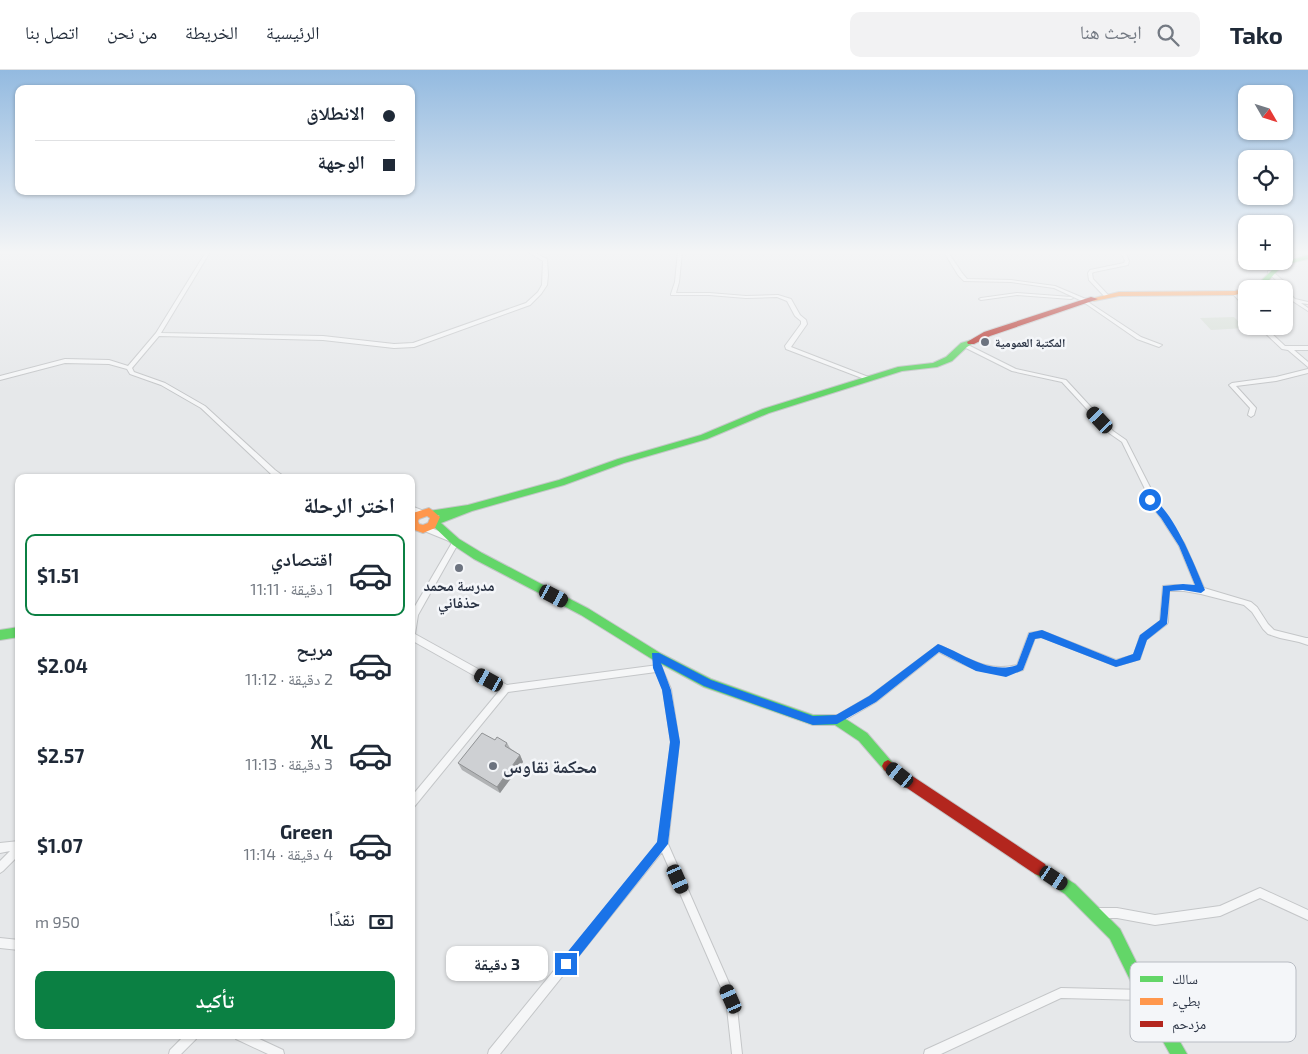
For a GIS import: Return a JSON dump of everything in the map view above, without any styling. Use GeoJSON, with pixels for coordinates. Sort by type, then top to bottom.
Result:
{"type":"FeatureCollection","features":[{"type":"Feature","properties":{"kind":"street"},"geometry":{"type":"LineString","coordinates":[[130,368],[158,334],[180,298]]}},
{"type":"Feature","properties":{"kind":"street"},"geometry":{"type":"LineString","coordinates":[[158,334],[324,338],[394,346],[414,345],[528,304],[536,298]]}},
{"type":"Feature","properties":{"kind":"street"},"geometry":{"type":"LineString","coordinates":[[786,298],[803,320],[802,328],[788,348],[869,379]]}},
{"type":"Feature","properties":{"kind":"street"},"geometry":{"type":"LineString","coordinates":[[981,299],[989,298]]}},
{"type":"Feature","properties":{"kind":"street"},"geometry":{"type":"LineString","coordinates":[[1060,298],[1083,300]]}},
{"type":"Feature","properties":{"kind":"street"},"geometry":{"type":"LineString","coordinates":[[1079,298],[1139,338],[1159,345]]}},
{"type":"Feature","properties":{"kind":"street"},"geometry":{"type":"LineString","coordinates":[[415,524],[561,483],[621,461],[704,437],[766,411],[901,369],[934,365],[954,356],[964,345],[987,334],[1083,300],[1095,298]]}},
{"type":"Feature","properties":{"kind":"street"},"geometry":{"type":"LineString","coordinates":[[1293,300],[1308,303]]}},
{"type":"Feature","properties":{"kind":"street"},"geometry":{"type":"LineString","coordinates":[[1293,301],[1308,310]]}},
{"type":"Feature","properties":{"kind":"street"},"geometry":{"type":"LineString","coordinates":[[1269,335],[1284,348],[1308,348]]}},
{"type":"Feature","properties":{"kind":"street"},"geometry":{"type":"LineString","coordinates":[[964,345],[1014,370],[1064,381],[1111,432],[1124,441],[1148,489],[1150,500],[1164,516],[1182,545],[1201,590]]}},
{"type":"Feature","properties":{"kind":"street"},"geometry":{"type":"LineString","coordinates":[[1290,349],[1308,365]]}},
{"type":"Feature","properties":{"kind":"street"},"geometry":{"type":"LineString","coordinates":[[0,378],[65,361],[109,362],[130,368],[132,372],[163,384],[203,407],[277,474]]}},
{"type":"Feature","properties":{"kind":"street"},"geometry":{"type":"LineString","coordinates":[[1252,416],[1253,408],[1232,385],[1276,379],[1308,371]]}},
{"type":"Feature","properties":{"kind":"street"},"geometry":{"type":"LineString","coordinates":[[415,510],[435,519],[453,540]]}},
{"type":"Feature","properties":{"kind":"street"},"geometry":{"type":"LineString","coordinates":[[415,524],[435,519]]}},
{"type":"Feature","properties":{"kind":"street"},"geometry":{"type":"LineString","coordinates":[[415,524],[453,540],[478,556],[585,612],[656,656],[708,683],[763,704],[813,720],[837,720],[873,699],[938,648],[976,667],[1006,672],[1020,668],[1032,636],[1042,634],[1116,664],[1126,662],[1137,657],[1143,638],[1164,622],[1166,588],[1183,587],[1201,590],[1250,605],[1271,632],[1302,638],[1308,642]]}},
{"type":"Feature","properties":{"kind":"street"},"geometry":{"type":"LineString","coordinates":[[415,613],[453,540]]}},
{"type":"Feature","properties":{"kind":"street"},"geometry":{"type":"LineString","coordinates":[[0,635],[15,633]]}},
{"type":"Feature","properties":{"kind":"street"},"geometry":{"type":"LineString","coordinates":[[415,638],[506,689],[658,668]]}},
{"type":"Feature","properties":{"kind":"street"},"geometry":{"type":"LineString","coordinates":[[656,656],[658,668],[667,690],[675,742],[662,844],[731,999],[738,1054]]}},
{"type":"Feature","properties":{"kind":"street"},"geometry":{"type":"LineString","coordinates":[[415,799],[506,689]]}},
{"type":"Feature","properties":{"kind":"street"},"geometry":{"type":"LineString","coordinates":[[837,720],[863,737],[888,766],[911,784],[1070,889],[1115,934],[1130,964]]}},
{"type":"Feature","properties":{"kind":"street"},"geometry":{"type":"LineString","coordinates":[[493,1054],[662,844]]}},
{"type":"Feature","properties":{"kind":"street"},"geometry":{"type":"LineString","coordinates":[[0,848],[15,847]]}},
{"type":"Feature","properties":{"kind":"street"},"geometry":{"type":"LineString","coordinates":[[0,868],[15,851]]}},
{"type":"Feature","properties":{"kind":"street"},"geometry":{"type":"LineString","coordinates":[[1094,912],[1155,920],[1220,911],[1260,893],[1308,915]]}},
{"type":"Feature","properties":{"kind":"street"},"geometry":{"type":"LineString","coordinates":[[0,943],[15,945]]}},
{"type":"Feature","properties":{"kind":"street"},"geometry":{"type":"LineString","coordinates":[[929,1054],[1061,992],[1130,994]]}},
{"type":"Feature","properties":{"kind":"street"},"geometry":{"type":"LineString","coordinates":[[174,1054],[188,1039]]}},
{"type":"Feature","properties":{"kind":"street"},"geometry":{"type":"LineString","coordinates":[[248,1039],[279,1054]]}},
{"type":"Feature","properties":{"kind":"street"},"geometry":{"type":"LineString","coordinates":[[1172,1042],[1179,1054]]}},
{"type":"Feature","properties":{"kind":"shaded area"},"geometry":{"type":"Polygon","coordinates":[[[1234,317],[1238,321],[1238,328],[1211,330],[1200,318],[1234,317]]]}},
{"type":"Feature","properties":{"kind":"building","name":"محكمة نقاوس"},"geometry":{"type":"Polygon","coordinates":[[[482,733],[495,740],[497,737],[507,743],[505,746],[520,755],[497,787],[458,763],[482,733]]]}},
{"type":"Feature","properties":{"kind":"traffic: fast"},"geometry":{"type":"LineString","coordinates":[[435,521],[470,508],[561,483],[621,461],[704,437],[766,411],[901,369],[934,365],[949,359],[964,345],[971,342]]}},
{"type":"Feature","properties":{"kind":"traffic: fast"},"geometry":{"type":"LineString","coordinates":[[432,513],[467,508]]}},
{"type":"Feature","properties":{"kind":"traffic: fast"},"geometry":{"type":"LineString","coordinates":[[434,522],[456,542],[478,556],[585,612],[656,656],[708,683],[813,720],[837,720],[863,737],[888,766]]}},
{"type":"Feature","properties":{"kind":"traffic: fast"},"geometry":{"type":"LineString","coordinates":[[0,635],[15,633]]}},
{"type":"Feature","properties":{"kind":"traffic: fast"},"geometry":{"type":"LineString","coordinates":[[1040,869],[1070,889],[1115,934],[1130,964]]}},
{"type":"Feature","properties":{"kind":"traffic: fast"},"geometry":{"type":"LineString","coordinates":[[1172,1042],[1179,1054]]}},
{"type":"Feature","properties":{"kind":"traffic: slow"},"geometry":{"type":"LineString","coordinates":[[1094,299],[1099,298]]}},
{"type":"Feature","properties":{"kind":"traffic: slow"},"geometry":{"type":"LineString","coordinates":[[415,526],[423,529],[432,525],[435,517],[429,512]]}},
{"type":"Feature","properties":{"kind":"traffic: slow"},"geometry":{"type":"LineString","coordinates":[[415,518],[429,512]]}},
{"type":"Feature","properties":{"kind":"traffic: jam"},"geometry":{"type":"LineString","coordinates":[[971,342],[987,334],[1094,299]]}},
{"type":"Feature","properties":{"kind":"traffic: jam"},"geometry":{"type":"LineString","coordinates":[[888,766],[911,784],[1040,869]]}},
{"type":"Feature","properties":{"kind":"place","name":"المكتبة العمومية"},"geometry":{"type":"Point","coordinates":[985,342]}},
{"type":"Feature","properties":{"kind":"place","name":"مدرسة محمد حذفاني"},"geometry":{"type":"Point","coordinates":[459,568]}},
{"type":"Feature","properties":{"kind":"place","name":"محكمة نقاوس"},"geometry":{"type":"Point","coordinates":[493,766]}},
{"type":"Feature","properties":{"kind":"route"},"geometry":{"type":"LineString","coordinates":[[566,964],[662,844],[675,742],[667,690],[658,668],[656,656],[708,683],[763,704],[813,720],[837,720],[873,699],[938,648],[976,667],[1006,672],[1020,668],[1032,636],[1042,634],[1116,664],[1126,662],[1137,657],[1143,638],[1164,622],[1166,588],[1183,587],[1201,590],[1182,545],[1164,516],[1150,500]]}}]}
